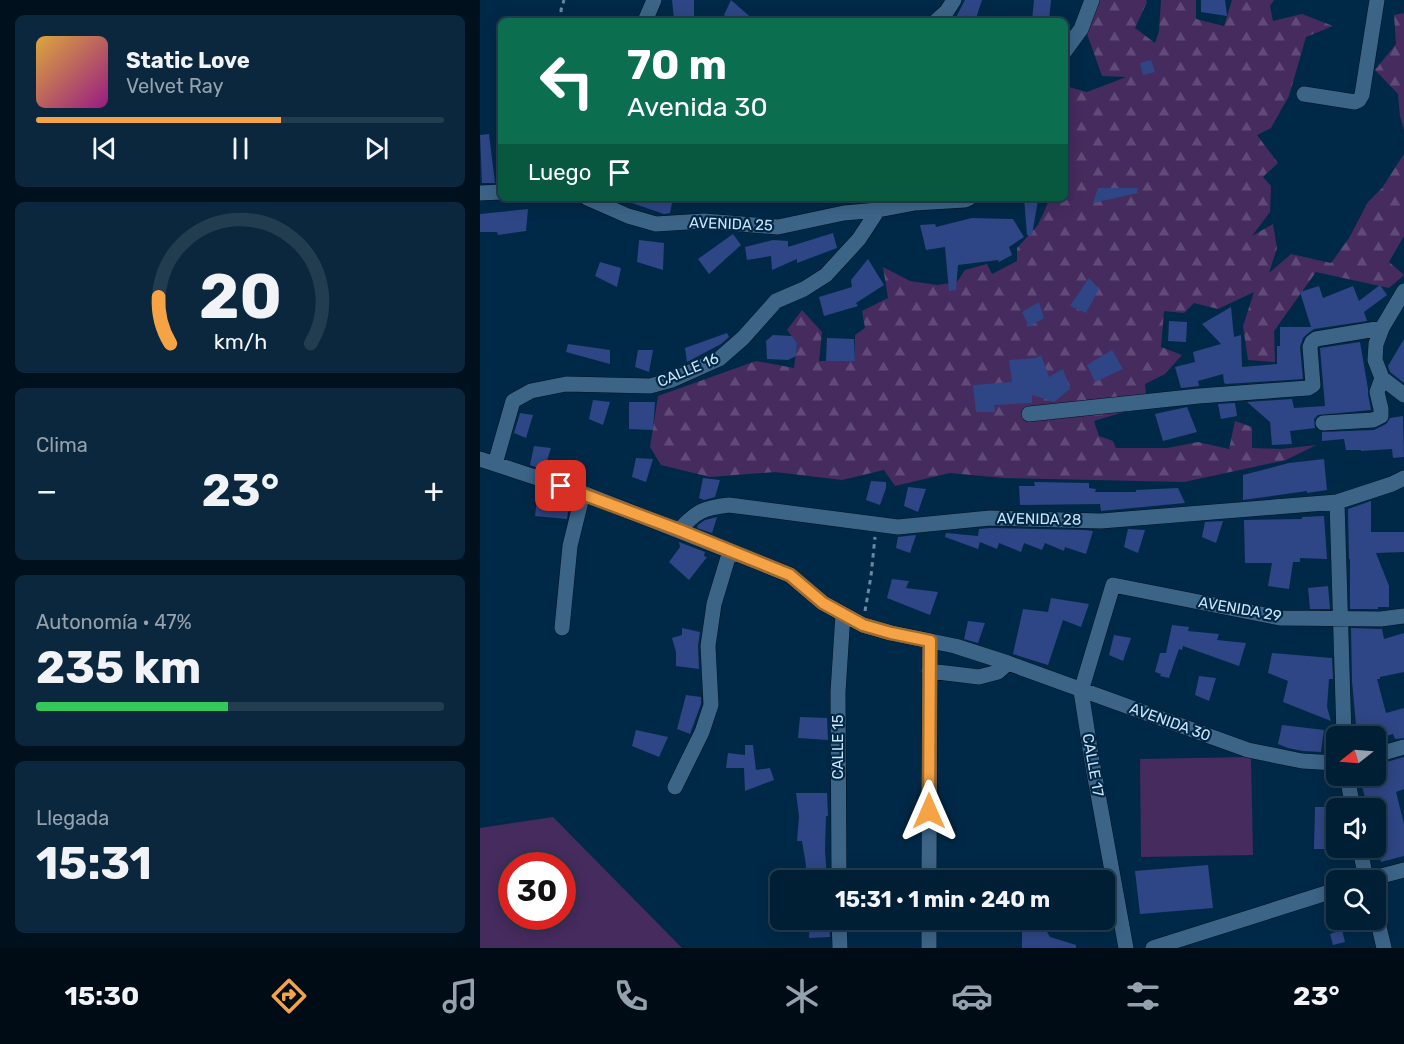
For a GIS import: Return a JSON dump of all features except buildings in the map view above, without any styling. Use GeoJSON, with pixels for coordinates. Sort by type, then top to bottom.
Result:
{"type":"FeatureCollection","features":[{"type":"Feature","properties":{"kind":"street"},"geometry":{"type":"LineString","coordinates":[[646,18],[654,0]]}},
{"type":"Feature","properties":{"kind":"street"},"geometry":{"type":"LineString","coordinates":[[939,18],[954,0]]}},
{"type":"Feature","properties":{"kind":"street"},"geometry":{"type":"LineString","coordinates":[[1068,47],[1081,28],[1092,0]]}},
{"type":"Feature","properties":{"kind":"street"},"geometry":{"type":"LineString","coordinates":[[1304,94],[1355,102],[1359,100],[1362,95],[1377,0]]}},
{"type":"Feature","properties":{"kind":"street"},"geometry":{"type":"LineString","coordinates":[[480,193],[498,192]]}},
{"type":"Feature","properties":{"kind":"street","name":"AVENIDA 25"},"geometry":{"type":"LineString","coordinates":[[594,201],[628,216],[656,224],[704,221],[778,227],[844,213],[915,203],[948,201]]}},
{"type":"Feature","properties":{"kind":"street","name":"CALLE 16"},"geometry":{"type":"LineString","coordinates":[[495,464],[513,401],[531,391],[566,384],[650,386],[672,380],[719,358],[743,338],[776,300],[804,289],[826,275],[859,239],[878,210]]}},
{"type":"Feature","properties":{"kind":"street"},"geometry":{"type":"LineString","coordinates":[[1404,291],[1382,328],[1376,344],[1375,360],[1382,378],[1404,395]]}},
{"type":"Feature","properties":{"kind":"street"},"geometry":{"type":"LineString","coordinates":[[1029,414],[1198,396],[1308,388],[1313,385],[1310,347],[1312,342],[1316,339],[1382,328]]}},
{"type":"Feature","properties":{"kind":"street"},"geometry":{"type":"LineString","coordinates":[[1323,423],[1373,420],[1381,416],[1377,392],[1382,378]]}},
{"type":"Feature","properties":{"kind":"street","name":"AVENIDA 30"},"geometry":{"type":"LineString","coordinates":[[480,459],[583,493],[790,575],[823,603],[863,625],[955,646],[1008,663],[1248,750],[1302,761],[1326,762]]}},
{"type":"Feature","properties":{"kind":"street","name":"AVENIDA 28"},"geometry":{"type":"LineString","coordinates":[[679,530],[692,516],[710,507],[729,505],[898,527],[990,518],[1101,520],[1337,502],[1404,478]]}},
{"type":"Feature","properties":{"kind":"street"},"geometry":{"type":"LineString","coordinates":[[562,628],[570,546],[583,493]]}},
{"type":"Feature","properties":{"kind":"street"},"geometry":{"type":"LineString","coordinates":[[1337,502],[1344,726]]}},
{"type":"Feature","properties":{"kind":"street"},"geometry":{"type":"LineString","coordinates":[[675,787],[702,732],[711,705],[708,646],[714,604],[730,551]]}},
{"type":"Feature","properties":{"kind":"street","name":"AVENIDA 29"},"geometry":{"type":"LineString","coordinates":[[1113,585],[1280,618],[1381,619],[1404,616]]}},
{"type":"Feature","properties":{"kind":"street","name":"CALLE 17"},"geometry":{"type":"LineString","coordinates":[[1113,585],[1081,691],[1126,948]]}},
{"type":"Feature","properties":{"kind":"street","name":"CALLE 15"},"geometry":{"type":"LineString","coordinates":[[839,870],[838,692],[843,614]]}},
{"type":"Feature","properties":{"kind":"street"},"geometry":{"type":"LineString","coordinates":[[929,870],[930,641]]}},
{"type":"Feature","properties":{"kind":"street"},"geometry":{"type":"LineString","coordinates":[[929,671],[979,677],[998,672],[1008,663]]}},
{"type":"Feature","properties":{"kind":"street"},"geometry":{"type":"LineString","coordinates":[[1386,752],[1404,747]]}},
{"type":"Feature","properties":{"kind":"street"},"geometry":{"type":"LineString","coordinates":[[1386,875],[1404,870]]}},
{"type":"Feature","properties":{"kind":"street"},"geometry":{"type":"LineString","coordinates":[[1153,948],[1326,893]]}},
{"type":"Feature","properties":{"kind":"street"},"geometry":{"type":"LineString","coordinates":[[839,930],[840,948]]}},
{"type":"Feature","properties":{"kind":"street"},"geometry":{"type":"LineString","coordinates":[[928,948],[929,930]]}},
{"type":"Feature","properties":{"kind":"street"},"geometry":{"type":"LineString","coordinates":[[1380,930],[1384,948]]}},
{"type":"Feature","properties":{"kind":"path"},"geometry":{"type":"LineString","coordinates":[[562,18],[561,9],[564,0]]}},
{"type":"Feature","properties":{"kind":"path"},"geometry":{"type":"LineString","coordinates":[[863,625],[876,524]]}},
{"type":"Feature","properties":{"kind":"green space"},"geometry":{"type":"Polygon","coordinates":[[[1099,0],[1146,0],[1135,28],[1155,43],[1159,31],[1161,0],[1196,0],[1196,19],[1224,26],[1232,0],[1274,0],[1270,6],[1273,21],[1302,14],[1333,26],[1306,37],[1289,96],[1271,128],[1257,135],[1278,163],[1263,177],[1271,186],[1270,212],[1252,236],[1273,224],[1277,248],[1269,273],[1291,254],[1331,263],[1349,238],[1368,202],[1382,188],[1404,154],[1404,236],[1389,262],[1404,275],[1389,288],[1316,272],[1274,331],[1275,362],[1248,360],[1243,326],[1254,292],[1218,309],[1194,303],[1184,313],[1164,311],[1161,347],[1182,355],[1165,374],[1145,384],[1147,405],[1094,421],[1099,436],[1113,441],[1116,448],[1167,448],[1198,442],[1229,449],[1235,421],[1252,427],[1252,448],[1281,449],[1316,445],[1286,460],[1184,482],[1003,478],[950,473],[895,486],[884,470],[842,480],[775,472],[710,477],[661,465],[650,447],[658,396],[756,361],[794,368],[797,343],[787,330],[802,310],[822,332],[819,361],[855,361],[855,335],[865,328],[862,311],[888,298],[883,267],[910,281],[937,285],[957,282],[965,270],[987,264],[992,274],[1017,261],[1017,248],[1038,225],[1049,201],[1068,201],[1068,87],[1087,92],[1126,77],[1102,76],[1086,31],[1099,0]]]}},
{"type":"Feature","properties":{"kind":"green space"},"geometry":{"type":"Polygon","coordinates":[[[1404,13],[1404,130],[1398,94],[1375,70],[1396,44],[1394,15],[1404,13]]]}},
{"type":"Feature","properties":{"kind":"green space"},"geometry":{"type":"Polygon","coordinates":[[[1251,757],[1253,855],[1141,857],[1140,759],[1251,757]]]}},
{"type":"Feature","properties":{"kind":"green space"},"geometry":{"type":"Polygon","coordinates":[[[553,817],[682,948],[480,948],[480,828],[553,817]]]}},
{"type":"Feature","properties":{"kind":"route"},"geometry":{"type":"LineString","coordinates":[[561,486],[790,575],[823,603],[863,625],[930,641],[929,811]]}}]}
